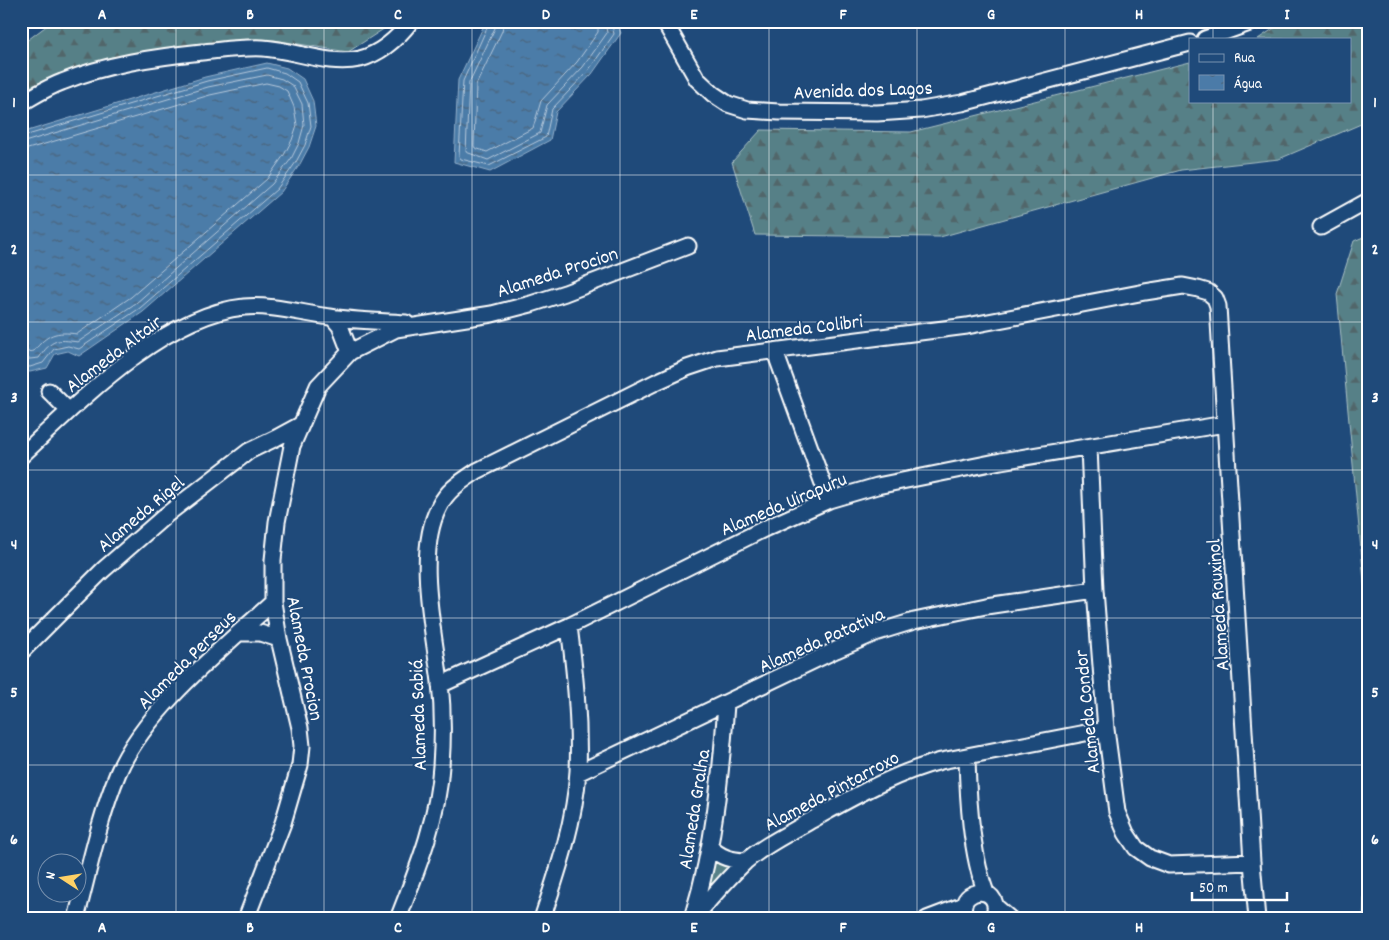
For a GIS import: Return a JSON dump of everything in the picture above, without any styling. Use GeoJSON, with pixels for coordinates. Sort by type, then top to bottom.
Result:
{"type":"FeatureCollection","features":[{"type":"Feature","properties":{"kind":"street"},"geometry":{"type":"LineString","coordinates":[[21,103],[60,82],[108,66],[186,54],[246,47],[280,50],[316,59],[342,60],[361,58],[385,48],[398,37],[411,21]]}},
{"type":"Feature","properties":{"kind":"street","name":"Avenida dos Lagos"},"geometry":{"type":"LineString","coordinates":[[664,21],[697,79],[713,94],[728,104],[747,110],[779,112],[921,110],[962,103],[1189,43]]}},
{"type":"Feature","properties":{"kind":"street"},"geometry":{"type":"LineString","coordinates":[[1208,38],[1255,21]]}},
{"type":"Feature","properties":{"kind":"street"},"geometry":{"type":"LineString","coordinates":[[1321,227],[1368,201]]}},
{"type":"Feature","properties":{"kind":"street","name":"Alameda Procion"},"geometry":{"type":"LineString","coordinates":[[246,919],[283,823],[300,765],[302,746],[300,728],[279,639],[273,602],[273,560],[277,522],[292,446],[318,386],[350,352],[396,329],[492,314],[531,304],[688,246]]}},
{"type":"Feature","properties":{"kind":"street","name":"Alameda Colibri"},"geometry":{"type":"LineString","coordinates":[[439,506],[453,487],[477,471],[656,382],[687,368],[717,358],[967,326],[1183,286],[1208,292]]}},
{"type":"Feature","properties":{"kind":"street","name":"Alameda Rouxinol"},"geometry":{"type":"LineString","coordinates":[[1208,292],[1215,298],[1218,306],[1257,919]]}},
{"type":"Feature","properties":{"kind":"street","name":"Alameda Altair"},"geometry":{"type":"LineString","coordinates":[[21,456],[106,378],[154,342],[197,318],[220,310],[246,306],[333,318],[422,324]]}},
{"type":"Feature","properties":{"kind":"street"},"geometry":{"type":"LineString","coordinates":[[333,318],[340,326],[350,352]]}},
{"type":"Feature","properties":{"kind":"street"},"geometry":{"type":"LineString","coordinates":[[775,352],[829,500]]}},
{"type":"Feature","properties":{"kind":"street"},"geometry":{"type":"LineString","coordinates":[[49,391],[69,411]]}},
{"type":"Feature","properties":{"kind":"street","name":"Alameda Uirapuru"},"geometry":{"type":"LineString","coordinates":[[440,685],[570,626],[766,528],[829,500],[877,486],[1002,461],[1225,424]]}},
{"type":"Feature","properties":{"kind":"street","name":"Alameda Rigel"},"geometry":{"type":"LineString","coordinates":[[21,652],[103,570],[166,515],[249,451],[300,425]]}},
{"type":"Feature","properties":{"kind":"street","name":"Alameda Condor"},"geometry":{"type":"LineString","coordinates":[[1089,447],[1095,590],[1106,729],[1118,812],[1126,833],[1136,848],[1150,858],[1169,865],[1252,862]]}},
{"type":"Feature","properties":{"kind":"street","name":"Alameda Sabiá"},"geometry":{"type":"LineString","coordinates":[[398,919],[423,852],[435,807],[441,767],[440,685],[429,594],[428,556],[430,528],[439,506]]}},
{"type":"Feature","properties":{"kind":"street","name":"Alameda Patativa"},"geometry":{"type":"LineString","coordinates":[[578,773],[875,633],[914,621],[986,606],[1095,590]]}},
{"type":"Feature","properties":{"kind":"street","name":"Alameda Perseus"},"geometry":{"type":"LineString","coordinates":[[76,919],[108,801],[119,772],[130,751],[150,723],[180,688],[273,602]]}},
{"type":"Feature","properties":{"kind":"street"},"geometry":{"type":"LineString","coordinates":[[542,919],[568,834],[578,773],[578,701],[570,626]]}},
{"type":"Feature","properties":{"kind":"street"},"geometry":{"type":"LineString","coordinates":[[239,634],[260,633],[279,639]]}},
{"type":"Feature","properties":{"kind":"street","name":"Alameda Gralha"},"geometry":{"type":"LineString","coordinates":[[693,919],[710,847],[722,769],[726,704]]}},
{"type":"Feature","properties":{"kind":"street","name":"Alameda Pintarroxo"},"geometry":{"type":"LineString","coordinates":[[693,919],[746,861],[777,840],[855,796],[918,767],[1106,729]]}},
{"type":"Feature","properties":{"kind":"street"},"geometry":{"type":"LineString","coordinates":[[967,757],[972,825],[979,876],[991,906]]}},
{"type":"Feature","properties":{"kind":"street"},"geometry":{"type":"LineString","coordinates":[[710,847],[726,858],[746,861]]}},
{"type":"Feature","properties":{"kind":"street"},"geometry":{"type":"LineString","coordinates":[[926,919],[966,912],[968,896],[982,892],[991,906],[1010,919]]}},
{"type":"Feature","properties":{"kind":"green space"},"geometry":{"type":"Polygon","coordinates":[[[53,21],[396,21],[348,52],[274,40],[112,57],[52,77],[21,91],[21,45],[53,21]]]}},
{"type":"Feature","properties":{"kind":"green space"},"geometry":{"type":"Polygon","coordinates":[[[1285,21],[1368,21],[1368,121],[1279,159],[1181,170],[940,237],[755,235],[732,162],[761,130],[911,132],[1189,62],[1189,102],[1352,102],[1352,38],[1260,38],[1285,21]]]}},
{"type":"Feature","properties":{"kind":"green space"},"geometry":{"type":"Polygon","coordinates":[[[1368,235],[1368,624],[1337,294],[1354,241],[1368,235]]]}},
{"type":"Feature","properties":{"kind":"green space"},"geometry":{"type":"Polygon","coordinates":[[[1368,819],[1368,919],[1363,919],[1368,819]]]}},
{"type":"Feature","properties":{"kind":"green space"},"geometry":{"type":"Polygon","coordinates":[[[716,860],[728,866],[728,870],[709,892],[712,864],[716,860]]]}},
{"type":"Feature","properties":{"kind":"water"},"geometry":{"type":"Polygon","coordinates":[[[486,21],[616,21],[621,33],[592,74],[556,112],[550,140],[490,172],[454,162],[458,80],[486,21]]]}},
{"type":"Feature","properties":{"kind":"water"},"geometry":{"type":"Polygon","coordinates":[[[267,63],[287,68],[303,79],[313,101],[316,126],[309,147],[300,164],[281,192],[143,312],[79,356],[68,351],[55,354],[47,368],[30,372],[21,371],[21,133],[205,77],[267,63]]]}}]}
